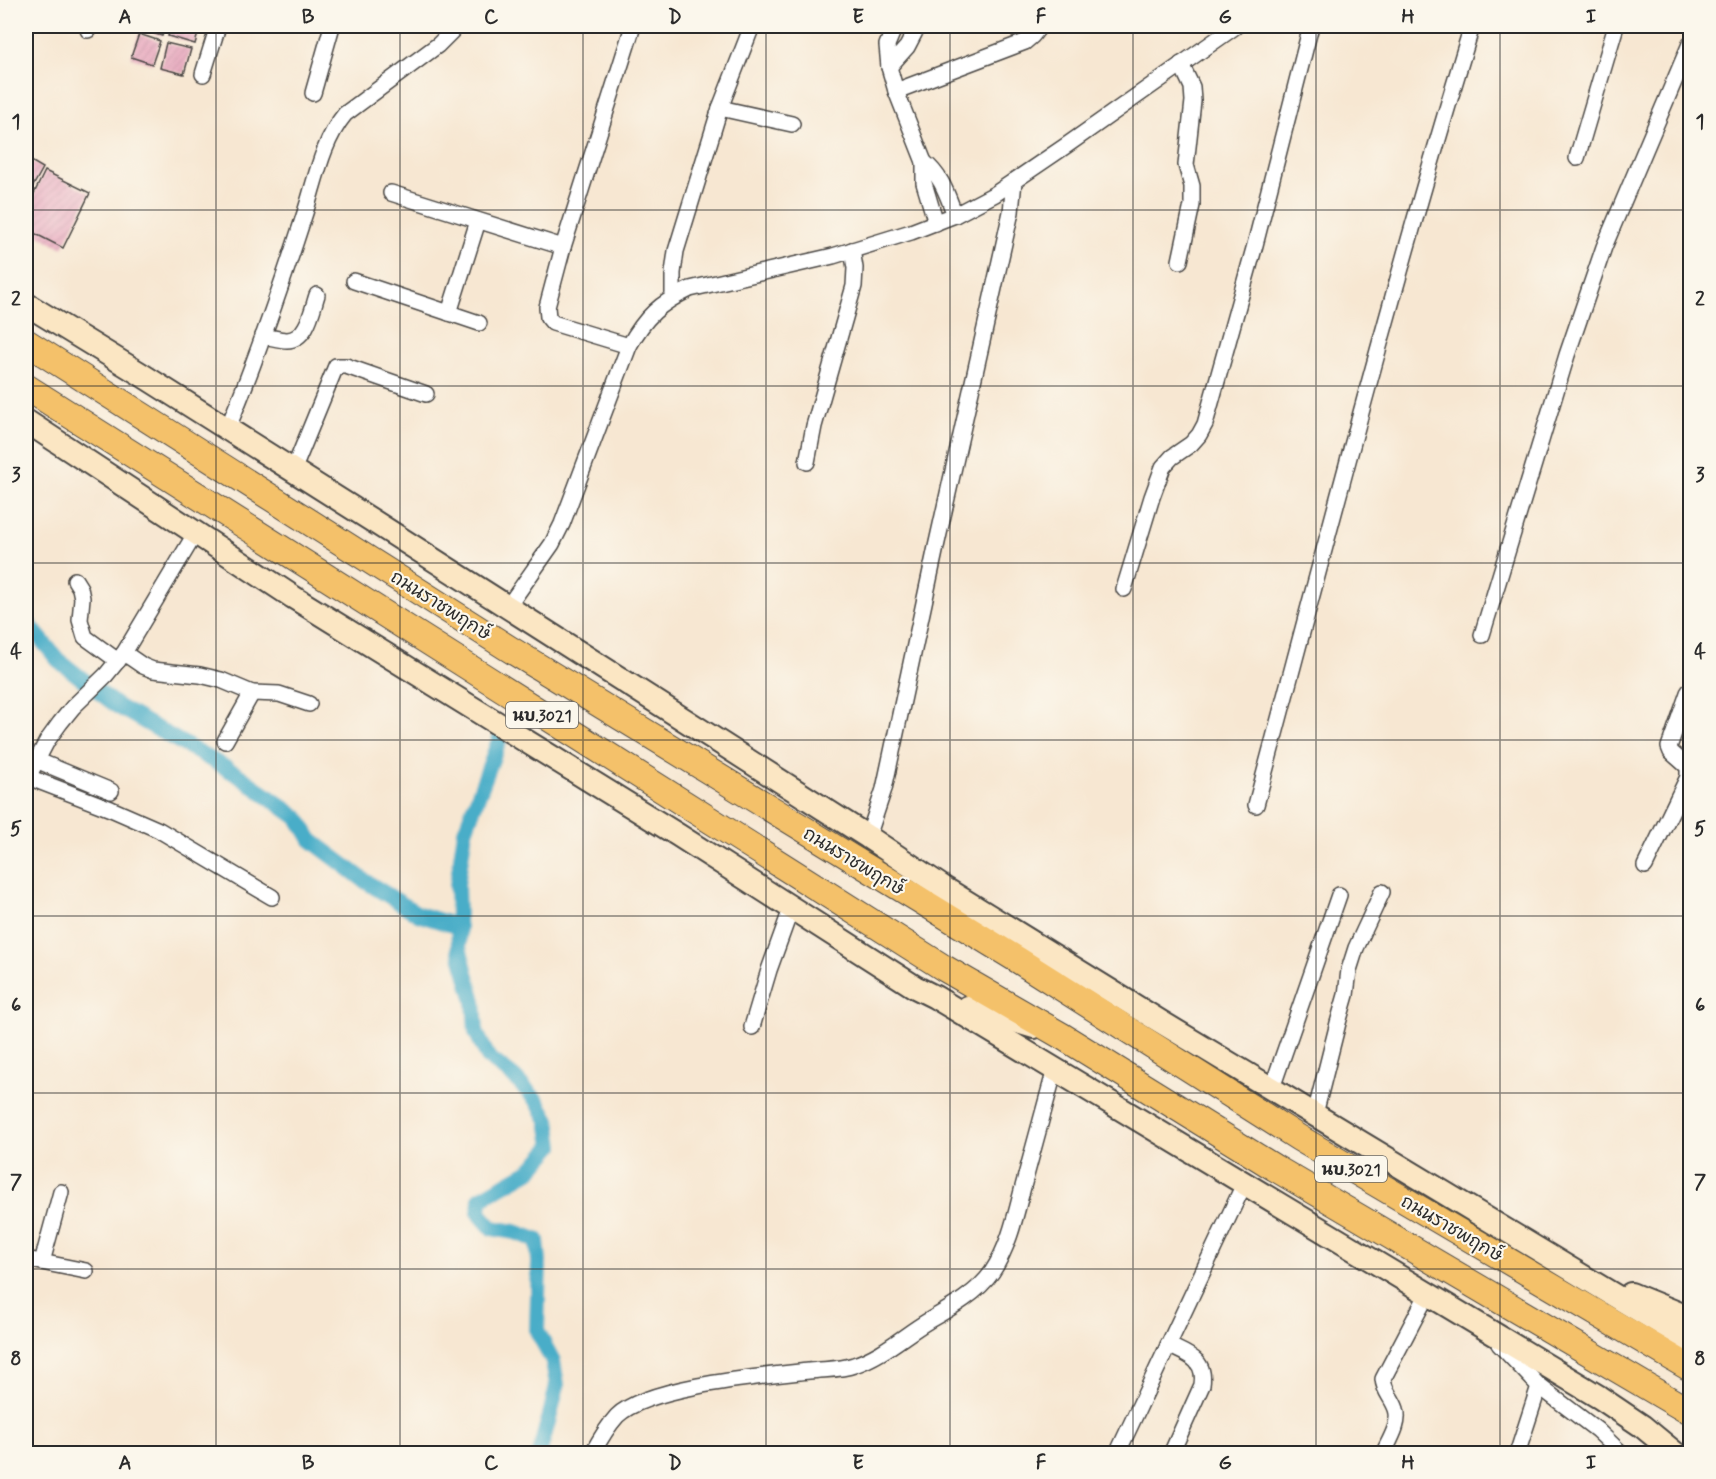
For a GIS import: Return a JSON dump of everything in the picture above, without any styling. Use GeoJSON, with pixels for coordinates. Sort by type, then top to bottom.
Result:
{"type":"FeatureCollection","features":[{"type":"Feature","properties":{"kind":"main road","name":"ถนนราชพฤกษ์"},"geometry":{"type":"LineString","coordinates":[[26,304],[293,471],[945,888]]}},
{"type":"Feature","properties":{"kind":"main road","name":"ถนนราชพฤกษ์"},"geometry":{"type":"LineString","coordinates":[[26,342],[508,648],[1018,960],[1299,1138],[1690,1368]]}},
{"type":"Feature","properties":{"kind":"main road","name":"ถนนราชพฤกษ์"},"geometry":{"type":"LineString","coordinates":[[26,387],[944,968],[1062,1036],[1275,1168],[1690,1412]]}},
{"type":"Feature","properties":{"kind":"main road","name":"นบ.3021"},"geometry":{"type":"LineString","coordinates":[[26,421],[195,534],[678,835],[915,987],[935,997]]}},
{"type":"Feature","properties":{"kind":"main road"},"geometry":{"type":"LineString","coordinates":[[945,888],[1018,960]]}},
{"type":"Feature","properties":{"kind":"main road"},"geometry":{"type":"LineString","coordinates":[[945,888],[1690,1341]]}},
{"type":"Feature","properties":{"kind":"main road"},"geometry":{"type":"LineString","coordinates":[[935,997],[1062,1036]]}},
{"type":"Feature","properties":{"kind":"main road"},"geometry":{"type":"LineString","coordinates":[[935,997],[1599,1397],[1642,1426],[1676,1454]]}},
{"type":"Feature","properties":{"kind":"main road"},"geometry":{"type":"LineString","coordinates":[[1584,1277],[1690,1318]]}},
{"type":"Feature","properties":{"kind":"street"},"geometry":{"type":"LineString","coordinates":[[203,74],[218,26]]}},
{"type":"Feature","properties":{"kind":"street"},"geometry":{"type":"LineString","coordinates":[[313,93],[332,26]]}},
{"type":"Feature","properties":{"kind":"street"},"geometry":{"type":"LineString","coordinates":[[227,430],[245,387],[303,219],[327,141],[334,127],[345,114],[438,45],[457,26]]}},
{"type":"Feature","properties":{"kind":"street"},"geometry":{"type":"LineString","coordinates":[[629,346],[553,323],[548,317],[547,307],[563,247],[633,26]]}},
{"type":"Feature","properties":{"kind":"street"},"geometry":{"type":"LineString","coordinates":[[673,297],[676,251],[720,108],[752,26]]}},
{"type":"Feature","properties":{"kind":"street"},"geometry":{"type":"LineString","coordinates":[[896,26],[887,45],[889,67],[924,162],[924,183],[936,223]]}},
{"type":"Feature","properties":{"kind":"street"},"geometry":{"type":"LineString","coordinates":[[889,67],[907,47],[918,26]]}},
{"type":"Feature","properties":{"kind":"street"},"geometry":{"type":"LineString","coordinates":[[896,91],[1025,42],[1040,26]]}},
{"type":"Feature","properties":{"kind":"street"},"geometry":{"type":"LineString","coordinates":[[507,608],[552,544],[562,524],[629,346],[639,327],[650,315],[673,297],[690,289],[833,256],[911,232],[955,215],[995,194],[1236,26]]}},
{"type":"Feature","properties":{"kind":"street"},"geometry":{"type":"LineString","coordinates":[[1124,589],[1163,467],[1191,444],[1205,424],[1255,245],[1311,26]]}},
{"type":"Feature","properties":{"kind":"street"},"geometry":{"type":"LineString","coordinates":[[1256,805],[1386,321],[1472,26]]}},
{"type":"Feature","properties":{"kind":"street"},"geometry":{"type":"LineString","coordinates":[[1577,158],[1616,26]]}},
{"type":"Feature","properties":{"kind":"street"},"geometry":{"type":"LineString","coordinates":[[1482,635],[1567,355],[1604,247],[1690,44]]}},
{"type":"Feature","properties":{"kind":"street"},"geometry":{"type":"LineString","coordinates":[[1180,261],[1192,205],[1192,186],[1186,165],[1193,101],[1192,87],[1181,64]]}},
{"type":"Feature","properties":{"kind":"street"},"geometry":{"type":"LineString","coordinates":[[720,108],[792,124]]}},
{"type":"Feature","properties":{"kind":"street"},"geometry":{"type":"LineString","coordinates":[[924,162],[940,179],[955,215]]}},
{"type":"Feature","properties":{"kind":"street"},"geometry":{"type":"LineString","coordinates":[[868,837],[884,789],[1009,223],[1014,181]]}},
{"type":"Feature","properties":{"kind":"street"},"geometry":{"type":"LineString","coordinates":[[391,194],[563,247]]}},
{"type":"Feature","properties":{"kind":"street"},"geometry":{"type":"LineString","coordinates":[[449,313],[478,221]]}},
{"type":"Feature","properties":{"kind":"street"},"geometry":{"type":"LineString","coordinates":[[807,462],[814,426],[854,286],[855,268],[852,250]]}},
{"type":"Feature","properties":{"kind":"street"},"geometry":{"type":"LineString","coordinates":[[354,282],[479,322]]}},
{"type":"Feature","properties":{"kind":"street"},"geometry":{"type":"LineString","coordinates":[[263,336],[289,340],[299,337],[305,329],[317,295]]}},
{"type":"Feature","properties":{"kind":"street"},"geometry":{"type":"LineString","coordinates":[[293,471],[336,366],[346,366],[426,394]]}},
{"type":"Feature","properties":{"kind":"street"},"geometry":{"type":"LineString","coordinates":[[195,534],[121,657],[73,707],[47,741],[27,779],[111,809],[159,830],[272,897]]}},
{"type":"Feature","properties":{"kind":"street"},"geometry":{"type":"LineString","coordinates":[[75,580],[82,598],[80,621],[85,637],[121,657],[153,670],[200,675],[220,680],[252,693],[279,694],[309,704]]}},
{"type":"Feature","properties":{"kind":"street"},"geometry":{"type":"LineString","coordinates":[[1645,866],[1688,777],[1688,767],[1671,752],[1669,747],[1690,690]]}},
{"type":"Feature","properties":{"kind":"street"},"geometry":{"type":"LineString","coordinates":[[225,741],[252,693]]}},
{"type":"Feature","properties":{"kind":"street"},"geometry":{"type":"LineString","coordinates":[[36,760],[111,791]]}},
{"type":"Feature","properties":{"kind":"street"},"geometry":{"type":"LineString","coordinates":[[1315,1114],[1346,995],[1349,970],[1356,948],[1382,892]]}},
{"type":"Feature","properties":{"kind":"street"},"geometry":{"type":"LineString","coordinates":[[1272,1088],[1339,895]]}},
{"type":"Feature","properties":{"kind":"street"},"geometry":{"type":"LineString","coordinates":[[752,1027],[791,909]]}},
{"type":"Feature","properties":{"kind":"street"},"geometry":{"type":"LineString","coordinates":[[592,1454],[604,1432],[618,1415],[636,1403],[684,1388],[852,1366],[890,1348],[926,1323],[953,1308],[975,1290],[991,1274],[1006,1246],[1055,1069]]}},
{"type":"Feature","properties":{"kind":"street"},"geometry":{"type":"LineString","coordinates":[[1118,1454],[1245,1182]]}},
{"type":"Feature","properties":{"kind":"street"},"geometry":{"type":"LineString","coordinates":[[42,1262],[61,1192]]}},
{"type":"Feature","properties":{"kind":"street"},"geometry":{"type":"LineString","coordinates":[[26,1259],[86,1271]]}},
{"type":"Feature","properties":{"kind":"street"},"geometry":{"type":"LineString","coordinates":[[1383,1454],[1395,1427],[1397,1416],[1395,1407],[1386,1392],[1383,1378],[1428,1293]]}},
{"type":"Feature","properties":{"kind":"street"},"geometry":{"type":"LineString","coordinates":[[1480,1324],[1539,1386],[1597,1430],[1622,1454]]}},
{"type":"Feature","properties":{"kind":"street"},"geometry":{"type":"LineString","coordinates":[[1168,1345],[1193,1358],[1199,1364],[1203,1374],[1202,1385],[1171,1454]]}},
{"type":"Feature","properties":{"kind":"street"},"geometry":{"type":"LineString","coordinates":[[1517,1454],[1539,1386]]}},
{"type":"Feature","properties":{"kind":"building"},"geometry":{"type":"Polygon","coordinates":[[[141,26],[166,26],[162,36],[140,29],[141,26]]]}},
{"type":"Feature","properties":{"kind":"building"},"geometry":{"type":"Polygon","coordinates":[[[171,26],[200,26],[195,44],[168,36],[171,26]]]}},
{"type":"Feature","properties":{"kind":"building"},"geometry":{"type":"Polygon","coordinates":[[[139,34],[160,41],[152,64],[131,57],[139,34]]]}},
{"type":"Feature","properties":{"kind":"building"},"geometry":{"type":"Polygon","coordinates":[[[166,43],[191,49],[184,74],[160,68],[166,43]]]}},
{"type":"Feature","properties":{"kind":"building"},"geometry":{"type":"Polygon","coordinates":[[[26,158],[43,168],[26,199],[26,158]]]}},
{"type":"Feature","properties":{"kind":"building"},"geometry":{"type":"Polygon","coordinates":[[[45,171],[90,193],[63,248],[26,229],[26,210],[45,171]]]}},
{"type":"Feature","properties":{"kind":"waterway"},"geometry":{"type":"LineString","coordinates":[[26,621],[58,660],[117,706],[238,775],[298,818],[311,840],[365,881],[418,914],[459,927]]}},
{"type":"Feature","properties":{"kind":"waterway"},"geometry":{"type":"LineString","coordinates":[[500,738],[465,831],[457,885],[459,948],[474,1001],[476,1032],[488,1057],[514,1077],[537,1101],[548,1120],[552,1146],[531,1170],[480,1199],[479,1213],[492,1228],[515,1232],[537,1240],[539,1261],[537,1331],[553,1361],[557,1385],[539,1454]]}}]}
